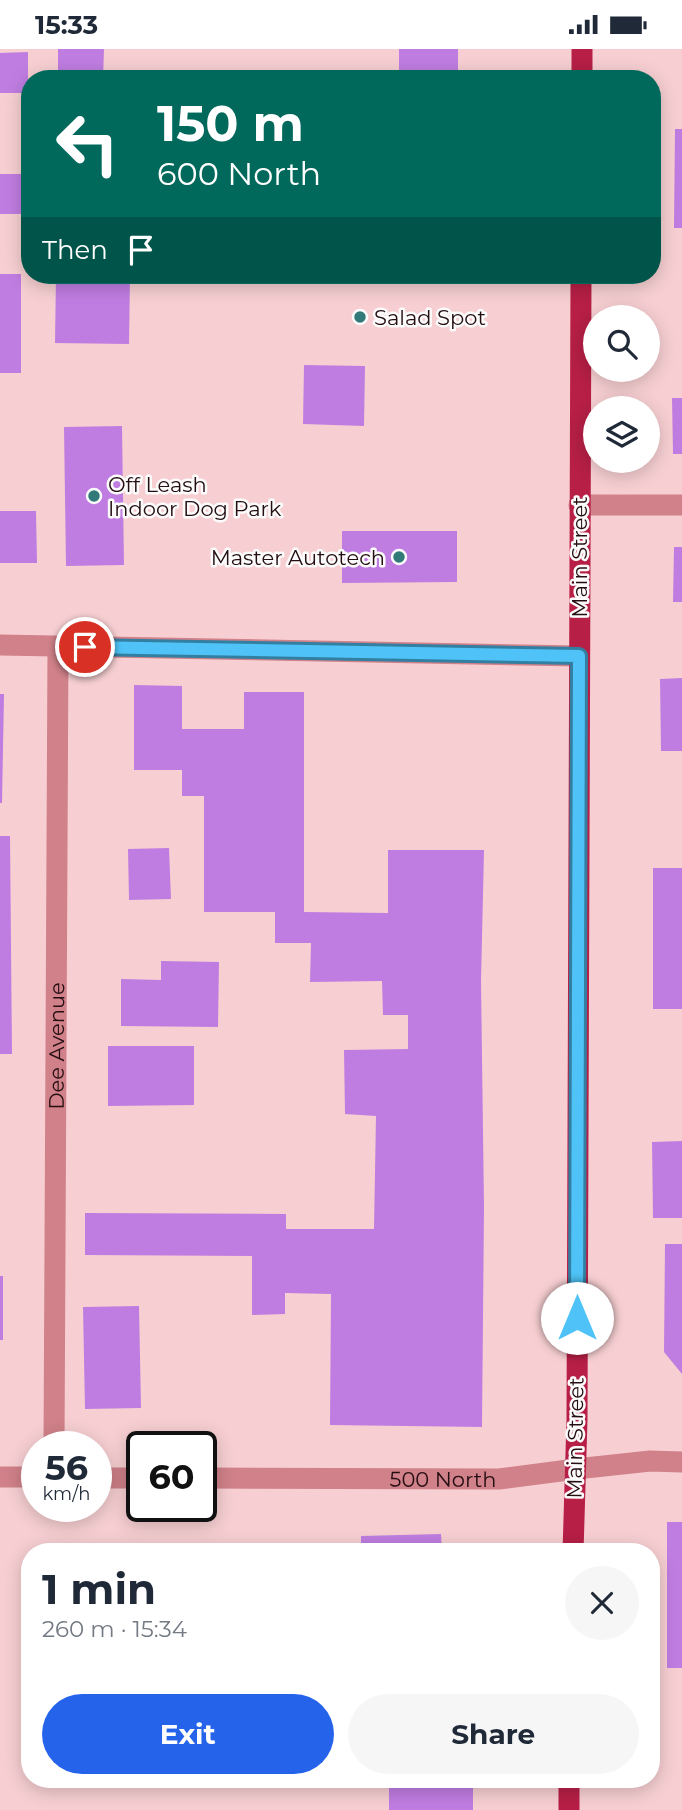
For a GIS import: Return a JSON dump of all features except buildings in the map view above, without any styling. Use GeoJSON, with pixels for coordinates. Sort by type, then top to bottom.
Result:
{"type":"FeatureCollection","features":[{"type":"Feature","properties":{"kind":"main road"},"geometry":{"type":"LineString","coordinates":[[582,49],[582,70]]}},
{"type":"Feature","properties":{"kind":"main road","name":"Main Street"},"geometry":{"type":"LineString","coordinates":[[573,1543],[576,1469],[581,284]]}},
{"type":"Feature","properties":{"kind":"main road"},"geometry":{"type":"LineString","coordinates":[[569,1788],[569,1810]]}},
{"type":"Feature","properties":{"kind":"street"},"geometry":{"type":"LineString","coordinates":[[579,505],[682,506]]}},
{"type":"Feature","properties":{"kind":"street"},"geometry":{"type":"LineString","coordinates":[[0,645],[579,656]]}},
{"type":"Feature","properties":{"kind":"street","name":"Dee Avenue"},"geometry":{"type":"LineString","coordinates":[[54,1431],[58,647]]}},
{"type":"Feature","properties":{"kind":"street","name":"500 North"},"geometry":{"type":"LineString","coordinates":[[217,1478],[499,1479],[650,1461],[682,1462]]}},
{"type":"Feature","properties":{"kind":"street"},"geometry":{"type":"LineString","coordinates":[[0,1477],[21,1477]]}},
{"type":"Feature","properties":{"kind":"place","name":"Salad Spot"},"geometry":{"type":"Point","coordinates":[360,317]}},
{"type":"Feature","properties":{"kind":"place","name":"Off Leash Indoor Dog Park"},"geometry":{"type":"Point","coordinates":[94,496]}},
{"type":"Feature","properties":{"kind":"place","name":"Master Autotech"},"geometry":{"type":"Point","coordinates":[399,557]}},
{"type":"Feature","properties":{"kind":"route"},"geometry":{"type":"LineString","coordinates":[[85,647],[579,656],[577,1318]]}}]}
